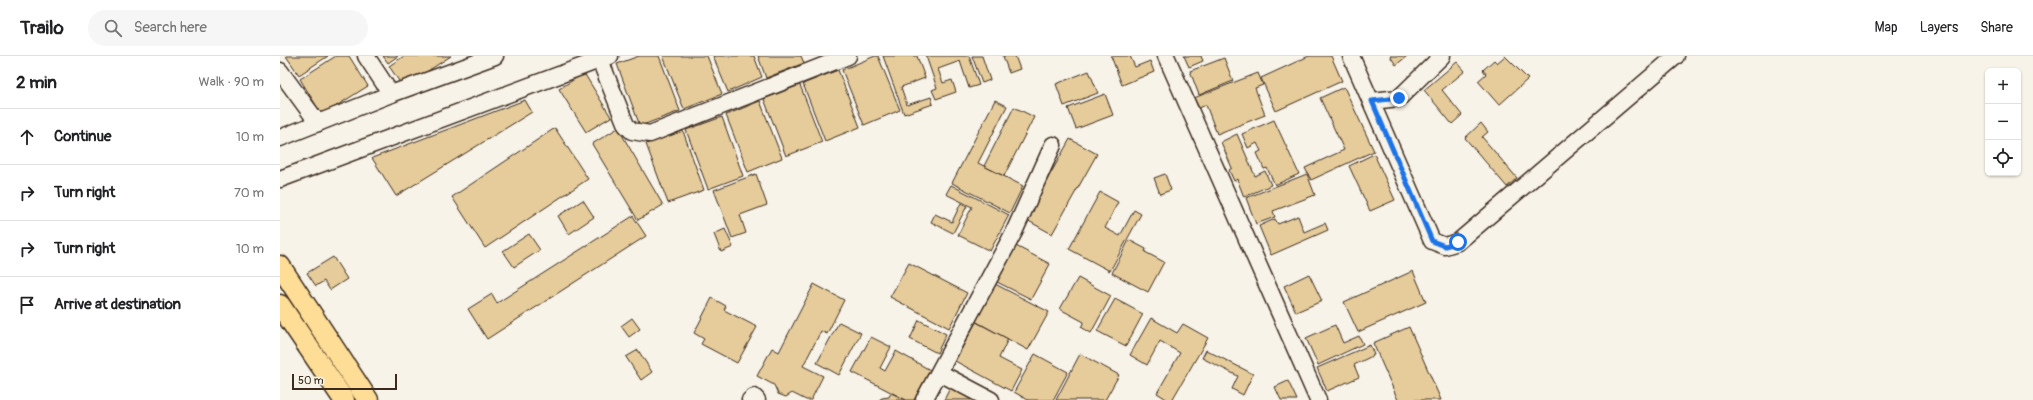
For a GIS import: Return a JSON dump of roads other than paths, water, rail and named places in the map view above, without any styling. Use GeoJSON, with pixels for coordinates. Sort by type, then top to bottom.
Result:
{"type":"FeatureCollection","features":[{"type":"Feature","properties":{"kind":"main road"},"geometry":{"type":"LineString","coordinates":[[280,266],[368,400]]}},
{"type":"Feature","properties":{"kind":"main road"},"geometry":{"type":"LineString","coordinates":[[280,305],[344,400]]}},
{"type":"Feature","properties":{"kind":"street"},"geometry":{"type":"LineString","coordinates":[[366,56],[390,94]]}},
{"type":"Feature","properties":{"kind":"street"},"geometry":{"type":"LineString","coordinates":[[280,138],[390,94],[464,61],[495,56]]}},
{"type":"Feature","properties":{"kind":"street"},"geometry":{"type":"LineString","coordinates":[[280,179],[605,58],[626,125],[632,131],[650,134],[848,56]]}},
{"type":"Feature","properties":{"kind":"street"},"geometry":{"type":"LineString","coordinates":[[1166,56],[1318,400]]}},
{"type":"Feature","properties":{"kind":"street"},"geometry":{"type":"LineString","coordinates":[[1351,56],[1432,241],[1445,246],[1458,242],[1676,56]]}},
{"type":"Feature","properties":{"kind":"street"},"geometry":{"type":"LineString","coordinates":[[1372,101],[1399,98],[1442,56]]}},
{"type":"Feature","properties":{"kind":"street"},"geometry":{"type":"LineString","coordinates":[[280,71],[318,123]]}},
{"type":"Feature","properties":{"kind":"street"},"geometry":{"type":"LineString","coordinates":[[924,400],[940,373],[1014,232],[1053,145]]}},
{"type":"Feature","properties":{"kind":"street"},"geometry":{"type":"LineString","coordinates":[[940,373],[991,400]]}},
{"type":"Feature","properties":{"kind":"street"},"geometry":{"type":"LineString","coordinates":[[750,400],[754,397],[757,400]]}}]}
